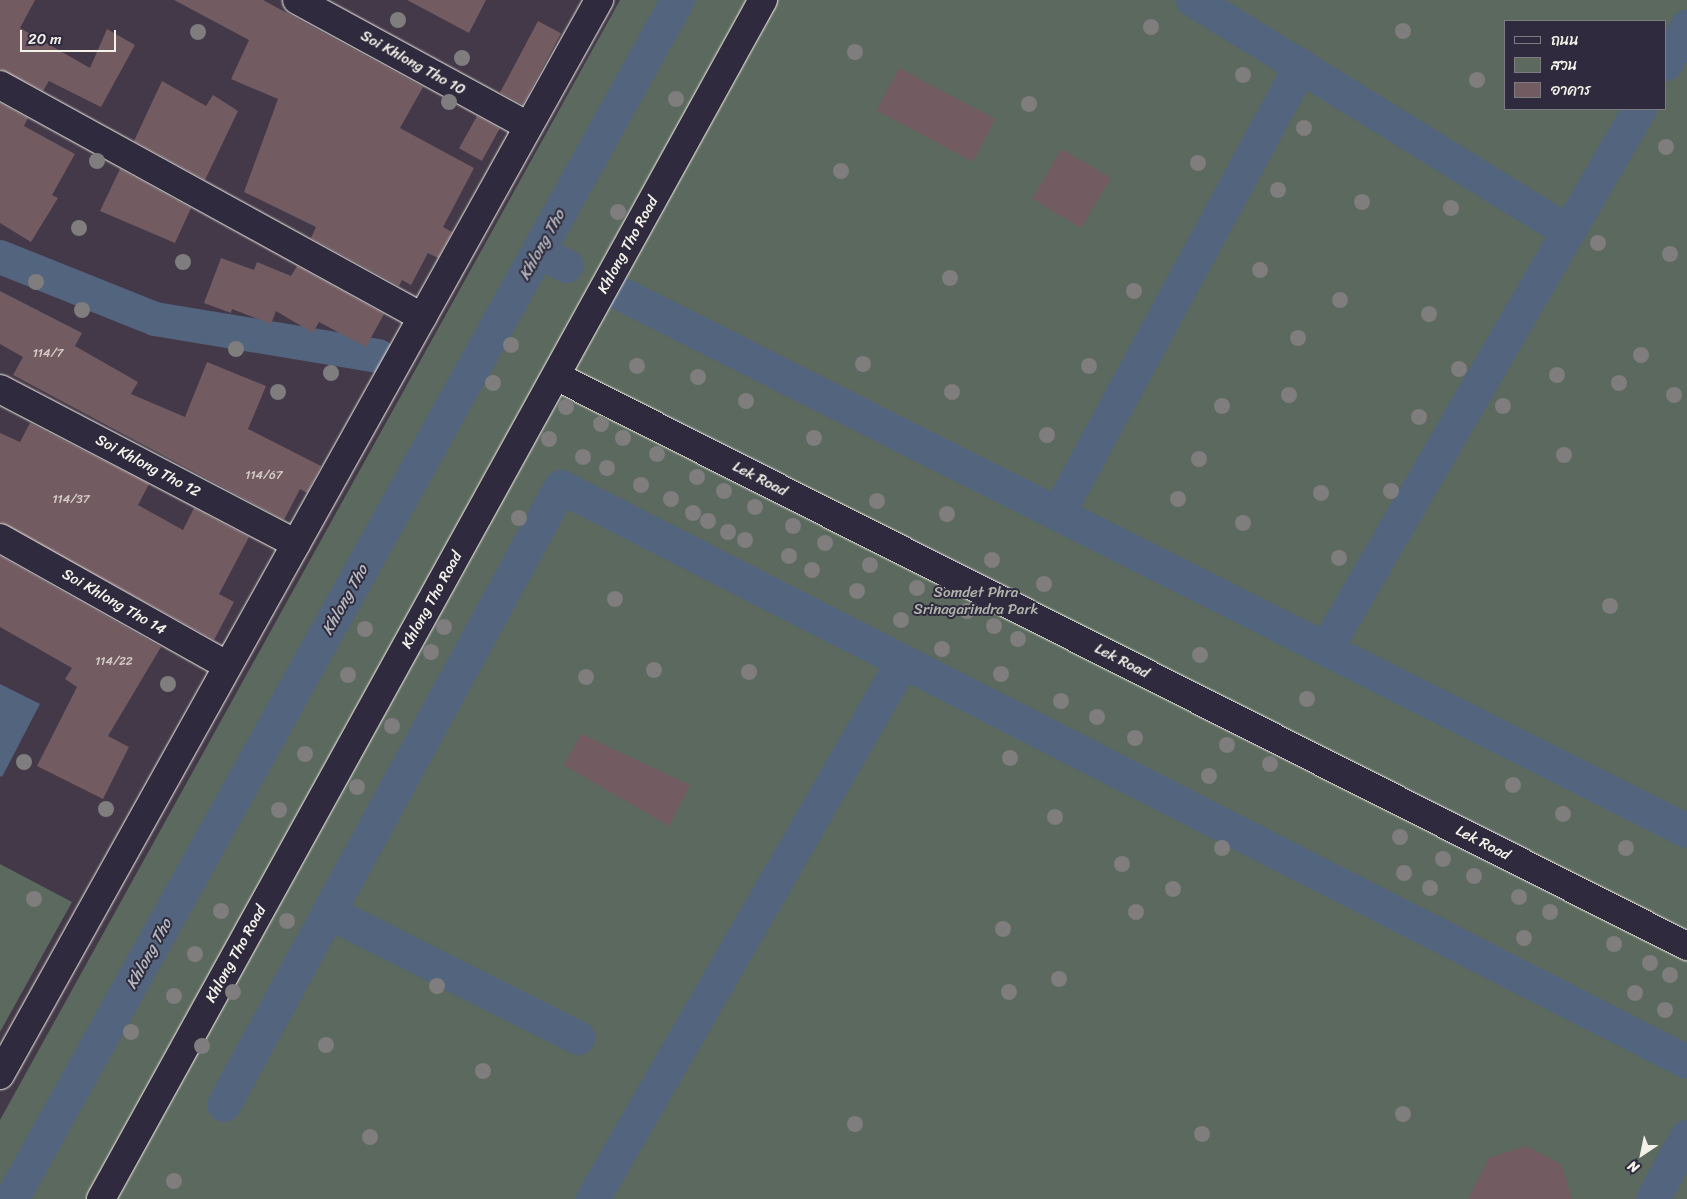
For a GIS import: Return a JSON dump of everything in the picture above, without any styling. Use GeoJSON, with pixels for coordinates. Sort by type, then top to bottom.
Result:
{"type":"FeatureCollection","features":[{"type":"Feature","properties":{"kind":"street","name":"Soi Khlong Tho 10"},"geometry":{"type":"LineString","coordinates":[[298,0],[528,126]]}},
{"type":"Feature","properties":{"kind":"street"},"geometry":{"type":"LineString","coordinates":[[0,1075],[599,0]]}},
{"type":"Feature","properties":{"kind":"street","name":"Khlong Tho Road"},"geometry":{"type":"LineString","coordinates":[[101,1199],[763,0]]}},
{"type":"Feature","properties":{"kind":"street"},"geometry":{"type":"LineString","coordinates":[[0,85],[422,317]]}},
{"type":"Feature","properties":{"kind":"street","name":"Lek Road"},"geometry":{"type":"LineString","coordinates":[[556,376],[1687,946]]}},
{"type":"Feature","properties":{"kind":"street","name":"Soi Khlong Tho 12"},"geometry":{"type":"LineString","coordinates":[[0,389],[296,544]]}},
{"type":"Feature","properties":{"kind":"street","name":"Soi Khlong Tho 14"},"geometry":{"type":"LineString","coordinates":[[0,538],[228,666]]}},
{"type":"Feature","properties":{"kind":"green space","name":"Somdet Phra Srinagarindra Park"},"geometry":{"type":"Polygon","coordinates":[[[620,0],[1687,0],[1687,1199],[0,1199],[0,1120],[620,0]]]}},
{"type":"Feature","properties":{"kind":"green space"},"geometry":{"type":"Polygon","coordinates":[[[0,864],[72,902],[0,1032],[0,864]]]}},
{"type":"Feature","properties":{"kind":"water"},"geometry":{"type":"Polygon","coordinates":[[[0,684],[40,704],[2,777],[0,776],[0,684]]]}},
{"type":"Feature","properties":{"kind":"building"},"geometry":{"type":"Polygon","coordinates":[[[0,0],[35,0],[20,28],[90,68],[107,29],[135,45],[101,107],[49,81],[43,91],[0,69],[0,0]]]}},
{"type":"Feature","properties":{"kind":"building"},"geometry":{"type":"Polygon","coordinates":[[[174,0],[263,0],[423,87],[400,128],[474,168],[443,227],[452,232],[438,258],[428,253],[411,285],[402,280],[399,286],[311,238],[316,227],[244,192],[278,99],[231,79],[249,40],[174,0]]]}},
{"type":"Feature","properties":{"kind":"building"},"geometry":{"type":"Polygon","coordinates":[[[407,0],[486,0],[469,33],[407,0]]]}},
{"type":"Feature","properties":{"kind":"building"},"geometry":{"type":"Polygon","coordinates":[[[538,21],[561,33],[523,105],[500,93],[538,21]]]}},
{"type":"Feature","properties":{"kind":"building"},"geometry":{"type":"Polygon","coordinates":[[[899,68],[995,119],[973,162],[876,110],[899,68]]]}},
{"type":"Feature","properties":{"kind":"building"},"geometry":{"type":"Polygon","coordinates":[[[162,81],[206,106],[213,95],[238,111],[205,180],[134,141],[162,81]]]}},
{"type":"Feature","properties":{"kind":"building"},"geometry":{"type":"Polygon","coordinates":[[[0,103],[28,118],[24,126],[75,154],[52,195],[58,198],[31,242],[0,223],[0,103]]]}},
{"type":"Feature","properties":{"kind":"building"},"geometry":{"type":"Polygon","coordinates":[[[477,116],[500,129],[482,161],[459,148],[477,116]]]}},
{"type":"Feature","properties":{"kind":"building"},"geometry":{"type":"Polygon","coordinates":[[[1062,149],[1111,178],[1081,228],[1032,199],[1062,149]]]}},
{"type":"Feature","properties":{"kind":"building"},"geometry":{"type":"Polygon","coordinates":[[[120,169],[191,208],[175,243],[100,211],[120,169]]]}},
{"type":"Feature","properties":{"kind":"building"},"geometry":{"type":"Polygon","coordinates":[[[221,258],[254,270],[257,262],[291,276],[297,266],[384,314],[366,347],[319,322],[313,333],[276,311],[271,324],[232,309],[231,313],[204,303],[221,258]]]}},
{"type":"Feature","properties":{"kind":"building"},"geometry":{"type":"Polygon","coordinates":[[[0,291],[82,333],[75,346],[138,382],[131,394],[185,417],[207,362],[266,386],[248,429],[321,466],[307,493],[300,489],[284,520],[13,375],[23,357],[0,344],[0,291]]]}},
{"type":"Feature","properties":{"kind":"building"},"geometry":{"type":"Polygon","coordinates":[[[30,423],[149,484],[138,505],[183,530],[194,508],[249,537],[219,594],[234,602],[214,640],[0,522],[0,433],[20,442],[30,423]]]}},
{"type":"Feature","properties":{"kind":"building"},"geometry":{"type":"Polygon","coordinates":[[[0,556],[161,647],[108,736],[129,747],[103,799],[37,766],[77,687],[65,679],[72,668],[0,627],[0,556]]]}},
{"type":"Feature","properties":{"kind":"building"},"geometry":{"type":"Polygon","coordinates":[[[581,734],[690,785],[669,826],[564,765],[581,734]]]}},
{"type":"Feature","properties":{"kind":"building"},"geometry":{"type":"Polygon","coordinates":[[[1526,1146],[1561,1164],[1572,1199],[1468,1199],[1489,1158],[1526,1146]]]}},
{"type":"Feature","properties":{"kind":"waterway","name":"Khlong Tho"},"geometry":{"type":"LineString","coordinates":[[12,1199],[678,0]]}},
{"type":"Feature","properties":{"kind":"waterway"},"geometry":{"type":"LineString","coordinates":[[1193,0],[1568,232]]}},
{"type":"Feature","properties":{"kind":"waterway"},"geometry":{"type":"LineString","coordinates":[[1667,62],[1687,27]]}},
{"type":"Feature","properties":{"kind":"waterway"},"geometry":{"type":"LineString","coordinates":[[1058,514],[1301,66]]}},
{"type":"Feature","properties":{"kind":"waterway"},"geometry":{"type":"LineString","coordinates":[[1326,649],[1639,110]]}},
{"type":"Feature","properties":{"kind":"waterway"},"geometry":{"type":"LineString","coordinates":[[539,252],[567,266]]}},
{"type":"Feature","properties":{"kind":"waterway"},"geometry":{"type":"LineString","coordinates":[[0,257],[155,319],[378,356]]}},
{"type":"Feature","properties":{"kind":"waterway"},"geometry":{"type":"LineString","coordinates":[[617,292],[1687,831]]}},
{"type":"Feature","properties":{"kind":"waterway"},"geometry":{"type":"LineString","coordinates":[[224,1105],[561,487],[1687,1062]]}},
{"type":"Feature","properties":{"kind":"waterway"},"geometry":{"type":"LineString","coordinates":[[593,1199],[903,662]]}},
{"type":"Feature","properties":{"kind":"waterway"},"geometry":{"type":"LineString","coordinates":[[330,913],[578,1038]]}},
{"type":"Feature","properties":{"kind":"waterway"},"geometry":{"type":"LineString","coordinates":[[1653,1199],[1687,1137]]}}]}
